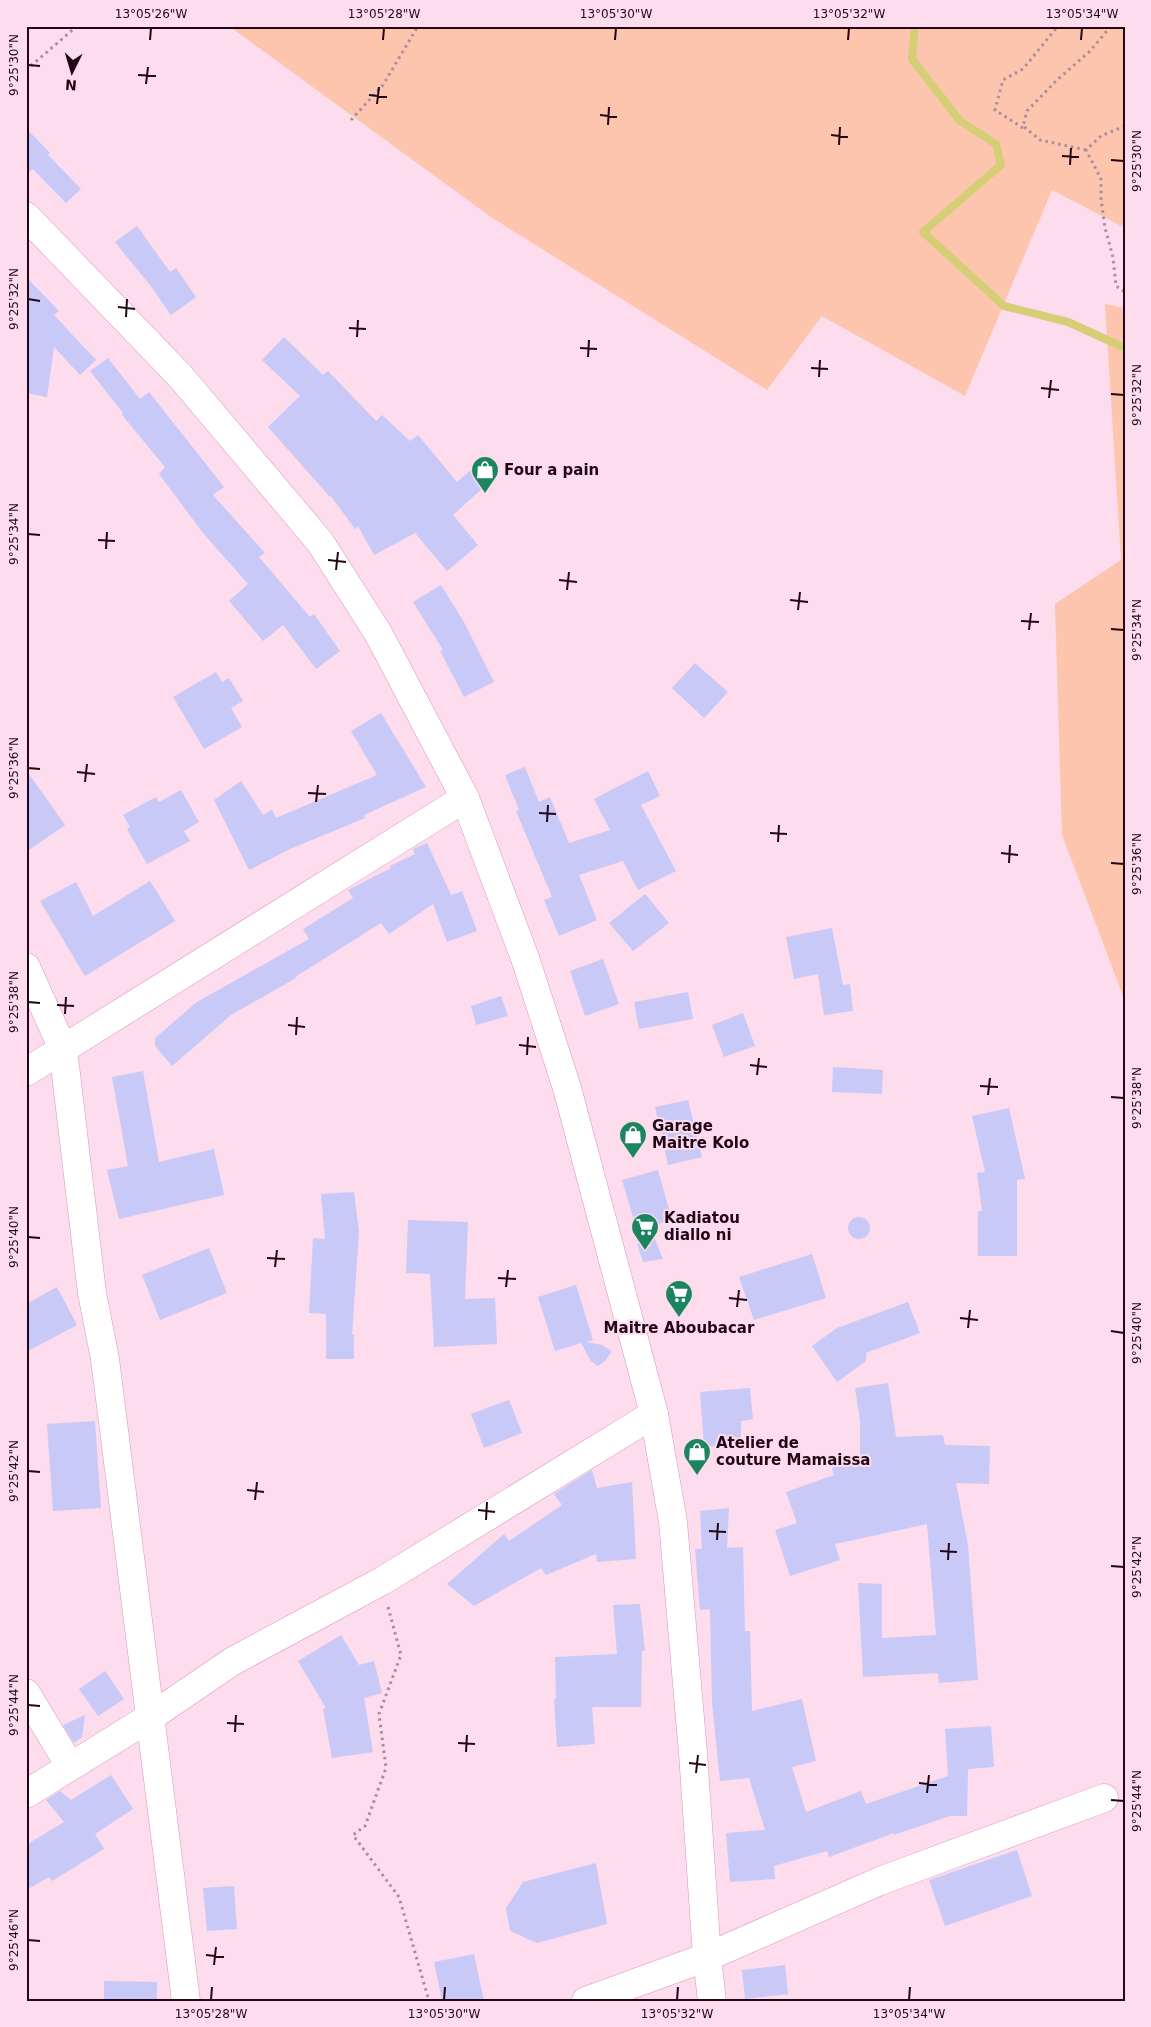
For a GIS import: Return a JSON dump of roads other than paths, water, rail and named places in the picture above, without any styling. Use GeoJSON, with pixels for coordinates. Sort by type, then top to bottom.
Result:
{"type":"FeatureCollection","features":[{"type":"Feature","properties":{"kind":"main road"},"geometry":{"type":"LineString","coordinates":[[26,216],[181,377],[320,542],[378,633],[466,798],[526,961],[567,1088],[654,1414],[673,1522],[712,2001]]}},
{"type":"Feature","properties":{"kind":"main road"},"geometry":{"type":"LineString","coordinates":[[26,1072],[466,798]]}},
{"type":"Feature","properties":{"kind":"main road"},"geometry":{"type":"LineString","coordinates":[[26,967],[63,1049],[92,1293],[105,1360],[186,2001]]}},
{"type":"Feature","properties":{"kind":"main road"},"geometry":{"type":"LineString","coordinates":[[26,1794],[149,1718],[233,1661],[382,1581],[654,1414]]}},
{"type":"Feature","properties":{"kind":"main road"},"geometry":{"type":"LineString","coordinates":[[26,1693],[70,1766]]}},
{"type":"Feature","properties":{"kind":"main road"},"geometry":{"type":"LineString","coordinates":[[586,2001],[707,1957],[880,1881],[1104,1798]]}},
{"type":"Feature","properties":{"kind":"waterway"},"geometry":{"type":"LineString","coordinates":[[915,26],[912,59],[960,121],[996,144],[1001,165],[923,232],[1004,306],[1068,322],[1125,348]]}},
{"type":"Feature","properties":{"kind":"place","name":"Four a pain"},"geometry":{"type":"Point","coordinates":[485,494]}},
{"type":"Feature","properties":{"kind":"place","name":"Garage Maitre Kolo"},"geometry":{"type":"Point","coordinates":[633,1159]}},
{"type":"Feature","properties":{"kind":"place","name":"Kadiatou diallo ni"},"geometry":{"type":"Point","coordinates":[645,1251]}},
{"type":"Feature","properties":{"kind":"place","name":"Maitre Aboubacar"},"geometry":{"type":"Point","coordinates":[679,1318]}},
{"type":"Feature","properties":{"kind":"place","name":"Atelier de couture Mamaissa"},"geometry":{"type":"Point","coordinates":[697,1476]}}]}
